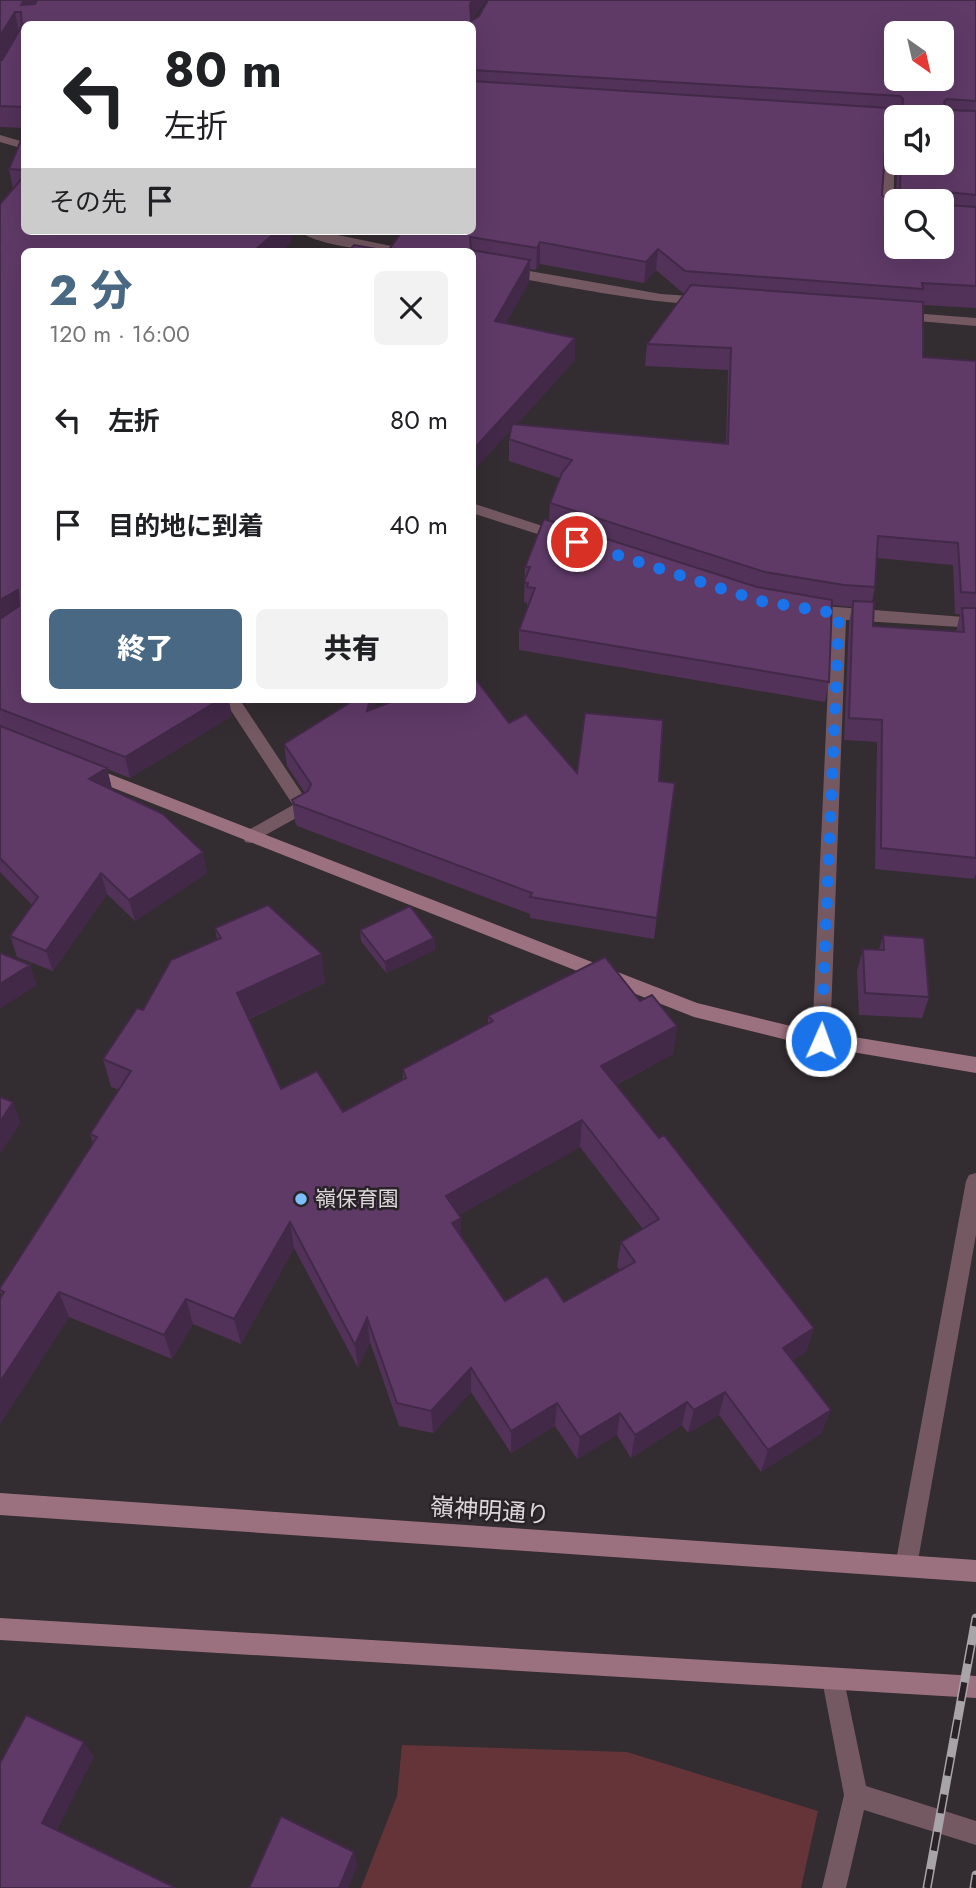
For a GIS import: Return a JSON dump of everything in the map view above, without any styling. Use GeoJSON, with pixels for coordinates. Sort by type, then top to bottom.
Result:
{"type":"FeatureCollection","features":[{"type":"Feature","properties":{"kind":"main road"},"geometry":{"type":"LineString","coordinates":[[75,766],[694,1010],[758,1028],[821,1041],[976,1065]]}},
{"type":"Feature","properties":{"kind":"main road","name":"嶺神明通り"},"geometry":{"type":"LineString","coordinates":[[0,1504],[976,1571]]}},
{"type":"Feature","properties":{"kind":"main road"},"geometry":{"type":"LineString","coordinates":[[0,1629],[976,1687]]}},
{"type":"Feature","properties":{"kind":"street"},"geometry":{"type":"LineString","coordinates":[[852,121],[884,123]]}},
{"type":"Feature","properties":{"kind":"street"},"geometry":{"type":"LineString","coordinates":[[0,138],[21,145]]}},
{"type":"Feature","properties":{"kind":"street"},"geometry":{"type":"LineString","coordinates":[[319,235],[378,248]]}},
{"type":"Feature","properties":{"kind":"street"},"geometry":{"type":"LineString","coordinates":[[476,266],[661,298],[716,302]]}},
{"type":"Feature","properties":{"kind":"street"},"geometry":{"type":"LineString","coordinates":[[880,314],[976,322]]}},
{"type":"Feature","properties":{"kind":"street"},"geometry":{"type":"LineString","coordinates":[[476,509],[577,542]]}},
{"type":"Feature","properties":{"kind":"street"},"geometry":{"type":"LineString","coordinates":[[800,608],[839,614],[976,623]]}},
{"type":"Feature","properties":{"kind":"street"},"geometry":{"type":"LineString","coordinates":[[821,1041],[839,614]]}},
{"type":"Feature","properties":{"kind":"street"},"geometry":{"type":"LineString","coordinates":[[234,703],[303,807],[251,836]]}},
{"type":"Feature","properties":{"kind":"street"},"geometry":{"type":"LineString","coordinates":[[906,1566],[976,1181]]}},
{"type":"Feature","properties":{"kind":"street"},"geometry":{"type":"LineString","coordinates":[[833,1680],[856,1795],[834,1888]]}},
{"type":"Feature","properties":{"kind":"street"},"geometry":{"type":"LineString","coordinates":[[856,1795],[976,1832]]}},
{"type":"Feature","properties":{"kind":"shaded area"},"geometry":{"type":"Polygon","coordinates":[[[402,1745],[627,1752],[818,1811],[801,1888],[361,1888],[397,1796],[402,1745]]]}},
{"type":"Feature","properties":{"kind":"building"},"geometry":{"type":"Polygon","coordinates":[[[0,0],[24,0],[21,5],[35,4],[37,0],[472,0],[471,21],[22,21],[21,12],[15,12],[0,36],[0,0]]]}},
{"type":"Feature","properties":{"kind":"building"},"geometry":{"type":"Polygon","coordinates":[[[488,0],[976,0],[976,101],[947,99],[945,105],[903,105],[900,96],[476,70],[476,21],[471,21],[479,16],[488,0]]]}},
{"type":"Feature","properties":{"kind":"building"},"geometry":{"type":"Polygon","coordinates":[[[21,28],[21,107],[0,106],[0,60],[21,28]]]}},
{"type":"Feature","properties":{"kind":"building"},"geometry":{"type":"Polygon","coordinates":[[[476,81],[884,108],[884,259],[954,259],[954,205],[976,207],[976,286],[922,283],[923,289],[685,271],[658,249],[646,262],[540,242],[537,248],[470,237],[471,248],[390,248],[400,235],[476,235],[476,81]]]}},
{"type":"Feature","properties":{"kind":"building"},"geometry":{"type":"Polygon","coordinates":[[[954,110],[976,111],[976,195],[954,193],[954,189],[900,189],[901,175],[954,175],[954,110]]]}},
{"type":"Feature","properties":{"kind":"building"},"geometry":{"type":"Polygon","coordinates":[[[21,140],[21,170],[9,169],[21,140]]]}},
{"type":"Feature","properties":{"kind":"building"},"geometry":{"type":"Polygon","coordinates":[[[21,180],[21,235],[272,235],[258,248],[21,248],[21,703],[214,703],[125,757],[0,709],[0,619],[19,606],[18,590],[0,600],[0,204],[21,180]]]}},
{"type":"Feature","properties":{"kind":"building"},"geometry":{"type":"Polygon","coordinates":[[[476,251],[530,260],[495,321],[575,338],[476,447],[476,251]]]}},
{"type":"Feature","properties":{"kind":"building"},"geometry":{"type":"Polygon","coordinates":[[[691,285],[923,302],[923,357],[976,361],[976,593],[961,592],[958,543],[878,536],[875,587],[844,585],[765,572],[550,503],[562,473],[572,460],[509,439],[512,424],[728,444],[731,348],[647,344],[691,285]]]}},
{"type":"Feature","properties":{"kind":"building"},"geometry":{"type":"Polygon","coordinates":[[[544,519],[757,587],[832,600],[829,682],[519,630],[535,588],[527,587],[528,583],[524,582],[530,567],[525,567],[544,519]]]}},
{"type":"Feature","properties":{"kind":"building"},"geometry":{"type":"Polygon","coordinates":[[[853,601],[874,602],[873,626],[964,632],[962,608],[976,608],[976,858],[881,848],[882,720],[849,718],[853,601]]]}},
{"type":"Feature","properties":{"kind":"building"},"geometry":{"type":"Polygon","coordinates":[[[476,679],[509,723],[526,714],[577,773],[585,713],[663,720],[659,781],[675,783],[657,918],[530,897],[532,893],[294,804],[292,800],[308,791],[311,784],[284,744],[349,703],[369,703],[367,711],[388,703],[476,703],[476,679]]]}},
{"type":"Feature","properties":{"kind":"building"},"geometry":{"type":"Polygon","coordinates":[[[0,726],[107,768],[89,779],[163,814],[203,852],[129,900],[101,873],[46,951],[10,936],[38,897],[0,858],[0,726]]]}},
{"type":"Feature","properties":{"kind":"building"},"geometry":{"type":"Polygon","coordinates":[[[268,905],[322,954],[237,993],[281,1089],[317,1071],[343,1112],[406,1078],[403,1069],[493,1021],[488,1016],[605,957],[640,1001],[652,995],[677,1026],[601,1066],[659,1138],[664,1135],[814,1328],[783,1348],[831,1410],[768,1450],[725,1392],[694,1410],[687,1402],[635,1435],[620,1413],[580,1437],[557,1403],[511,1431],[471,1368],[431,1411],[397,1403],[367,1318],[355,1345],[290,1222],[234,1319],[186,1299],[164,1335],[59,1292],[0,1382],[0,1299],[4,1292],[0,1288],[97,1137],[90,1134],[131,1071],[103,1059],[137,1008],[143,1010],[171,960],[221,938],[215,928],[268,905]],[[582,1120],[446,1196],[461,1218],[452,1223],[505,1301],[547,1276],[564,1302],[635,1262],[621,1242],[659,1219],[582,1120]]]}},
{"type":"Feature","properties":{"kind":"building"},"geometry":{"type":"Polygon","coordinates":[[[410,906],[434,938],[385,962],[360,930],[410,906]]]}},
{"type":"Feature","properties":{"kind":"building"},"geometry":{"type":"Polygon","coordinates":[[[883,935],[924,938],[929,997],[865,993],[863,949],[884,950],[883,935]]]}},
{"type":"Feature","properties":{"kind":"building"},"geometry":{"type":"Polygon","coordinates":[[[0,953],[30,965],[0,984],[0,953]]]}},
{"type":"Feature","properties":{"kind":"building"},"geometry":{"type":"Polygon","coordinates":[[[0,1097],[13,1102],[0,1122],[0,1097]]]}},
{"type":"Feature","properties":{"kind":"building"},"geometry":{"type":"Polygon","coordinates":[[[26,1715],[84,1742],[42,1823],[176,1888],[0,1888],[0,1763],[26,1715]]]}},
{"type":"Feature","properties":{"kind":"building"},"geometry":{"type":"Polygon","coordinates":[[[281,1816],[354,1852],[339,1888],[249,1888],[281,1816]]]}},
{"type":"Feature","properties":{"kind":"railway"},"geometry":{"type":"LineString","coordinates":[[927,1888],[976,1618]]}},
{"type":"Feature","properties":{"kind":"railway"},"geometry":{"type":"LineString","coordinates":[[974,1888],[976,1875]]}},
{"type":"Feature","properties":{"kind":"place","name":"嶺保育園"},"geometry":{"type":"Point","coordinates":[301,1199]}},
{"type":"Feature","properties":{"kind":"route"},"geometry":{"type":"LineString","coordinates":[[577,542],[760,601],[839,614],[821,1041]]}}]}
